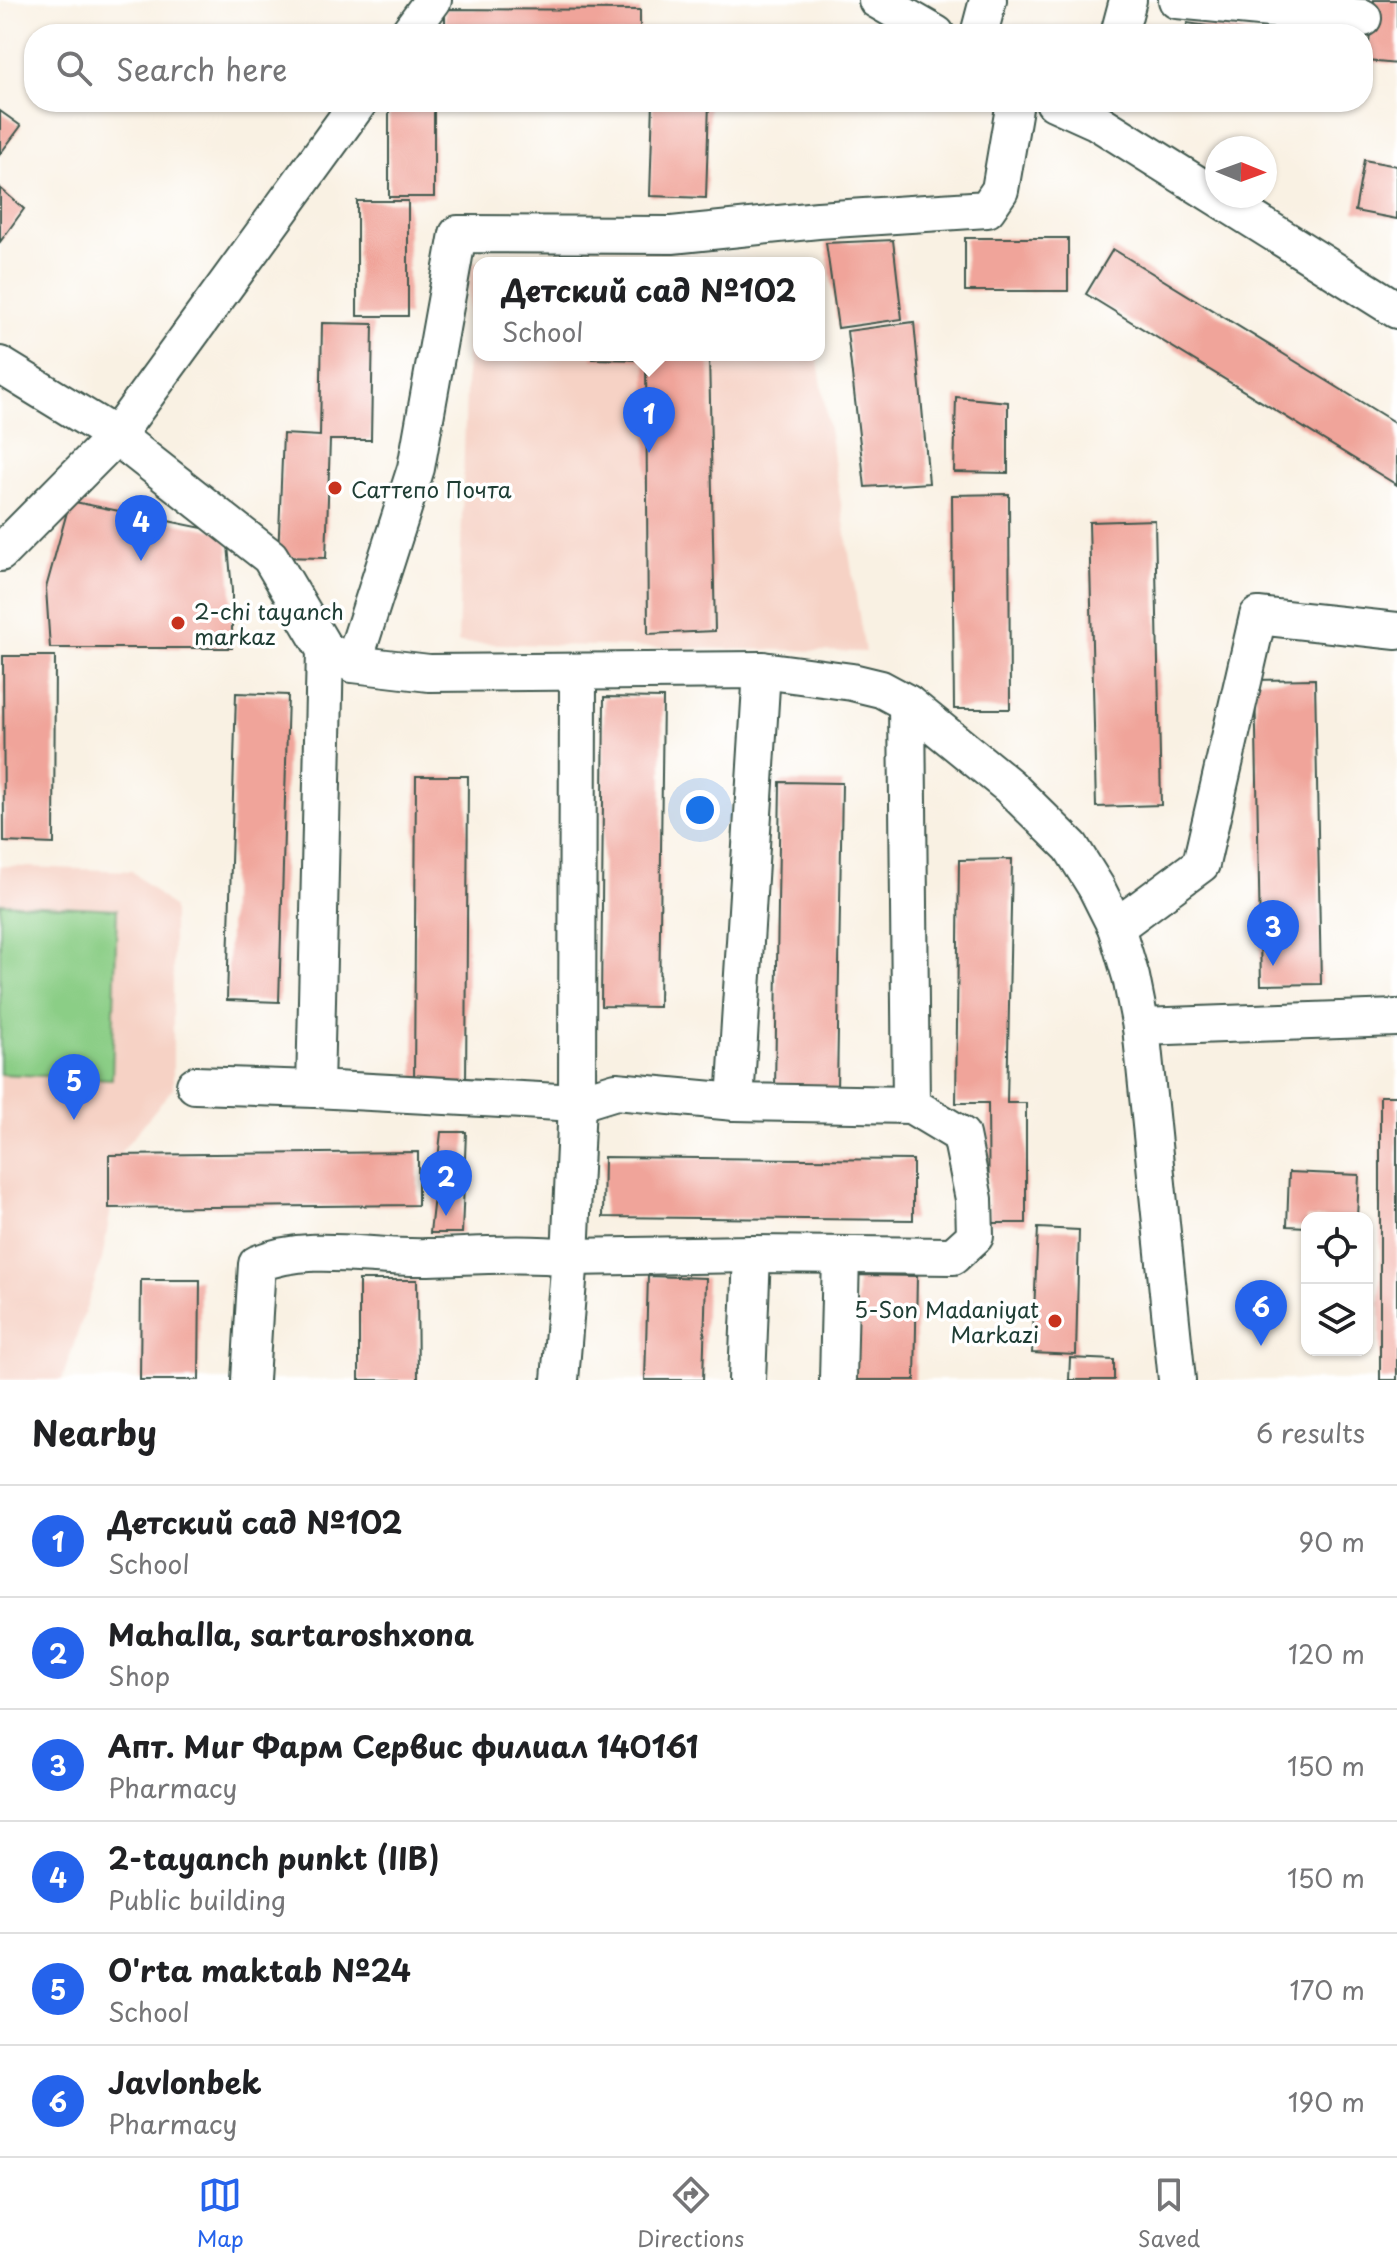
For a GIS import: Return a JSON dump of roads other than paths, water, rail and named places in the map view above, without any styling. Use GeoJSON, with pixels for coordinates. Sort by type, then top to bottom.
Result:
{"type":"FeatureCollection","features":[{"type":"Feature","properties":{"kind":"street"},"geometry":{"type":"LineString","coordinates":[[415,24],[433,0]]}},
{"type":"Feature","properties":{"kind":"street"},"geometry":{"type":"LineString","coordinates":[[877,0],[919,24]]}},
{"type":"Feature","properties":{"kind":"street"},"geometry":{"type":"LineString","coordinates":[[982,24],[988,0]]}},
{"type":"Feature","properties":{"kind":"street"},"geometry":{"type":"LineString","coordinates":[[1122,24],[1128,0]]}},
{"type":"Feature","properties":{"kind":"street"},"geometry":{"type":"LineString","coordinates":[[1177,0],[1363,18]]}},
{"type":"Feature","properties":{"kind":"street"},"geometry":{"type":"LineString","coordinates":[[0,553],[116,436],[352,112]]}},
{"type":"Feature","properties":{"kind":"street"},"geometry":{"type":"LineString","coordinates":[[315,1089],[339,657],[416,468],[458,234],[672,235],[818,220],[987,209],[1000,190],[1013,112]]}},
{"type":"Feature","properties":{"kind":"street"},"geometry":{"type":"LineString","coordinates":[[1100,112],[1397,310]]}},
{"type":"Feature","properties":{"kind":"street"},"geometry":{"type":"LineString","coordinates":[[0,365],[116,436],[270,557],[339,657],[429,673],[762,670],[852,682],[881,689],[907,703],[1009,786],[1071,847],[1116,927],[1131,977],[1141,1027],[1177,1380]]}},
{"type":"Feature","properties":{"kind":"street"},"geometry":{"type":"LineString","coordinates":[[1116,927],[1201,864],[1258,616],[1397,631]]}},
{"type":"Feature","properties":{"kind":"street"},"geometry":{"type":"LineString","coordinates":[[735,1102],[762,670]]}},
{"type":"Feature","properties":{"kind":"street"},"geometry":{"type":"LineString","coordinates":[[560,1380],[570,1257],[577,1103],[578,672]]}},
{"type":"Feature","properties":{"kind":"street"},"geometry":{"type":"LineString","coordinates":[[907,703],[911,1105]]}},
{"type":"Feature","properties":{"kind":"street"},"geometry":{"type":"LineString","coordinates":[[1141,1027],[1397,1018]]}},
{"type":"Feature","properties":{"kind":"street"},"geometry":{"type":"LineString","coordinates":[[195,1085],[577,1103],[616,1091],[735,1102],[911,1105],[961,1135],[974,1199],[975,1236],[953,1256],[752,1254],[427,1258],[294,1253],[257,1264],[250,1380]]}},
{"type":"Feature","properties":{"kind":"street"},"geometry":{"type":"LineString","coordinates":[[747,1380],[752,1254]]}},
{"type":"Feature","properties":{"kind":"street"},"geometry":{"type":"LineString","coordinates":[[838,1380],[841,1255]]}},
{"type":"Feature","properties":{"kind":"place","name":"Детский сад №102"},"geometry":{"type":"Point","coordinates":[649,453]}},
{"type":"Feature","properties":{"kind":"place","name":"Саттепо Почта"},"geometry":{"type":"Point","coordinates":[335,488]}},
{"type":"Feature","properties":{"kind":"place","name":"2-tayanch punkt (IIB)"},"geometry":{"type":"Point","coordinates":[141,561]}},
{"type":"Feature","properties":{"kind":"place","name":"2-chi tayanch markaz"},"geometry":{"type":"Point","coordinates":[178,623]}},
{"type":"Feature","properties":{"kind":"place","name":"Апт. Миг Фарм Сервис филиал 140161"},"geometry":{"type":"Point","coordinates":[1273,966]}},
{"type":"Feature","properties":{"kind":"place","name":"O'rta maktab №24"},"geometry":{"type":"Point","coordinates":[74,1120]}},
{"type":"Feature","properties":{"kind":"place","name":"Mahalla, sartaroshxona"},"geometry":{"type":"Point","coordinates":[446,1216]}},
{"type":"Feature","properties":{"kind":"place","name":"5-Son Madaniyat Markazi"},"geometry":{"type":"Point","coordinates":[1055,1321]}},
{"type":"Feature","properties":{"kind":"place","name":"Javlonbek"},"geometry":{"type":"Point","coordinates":[1261,1346]}}]}
